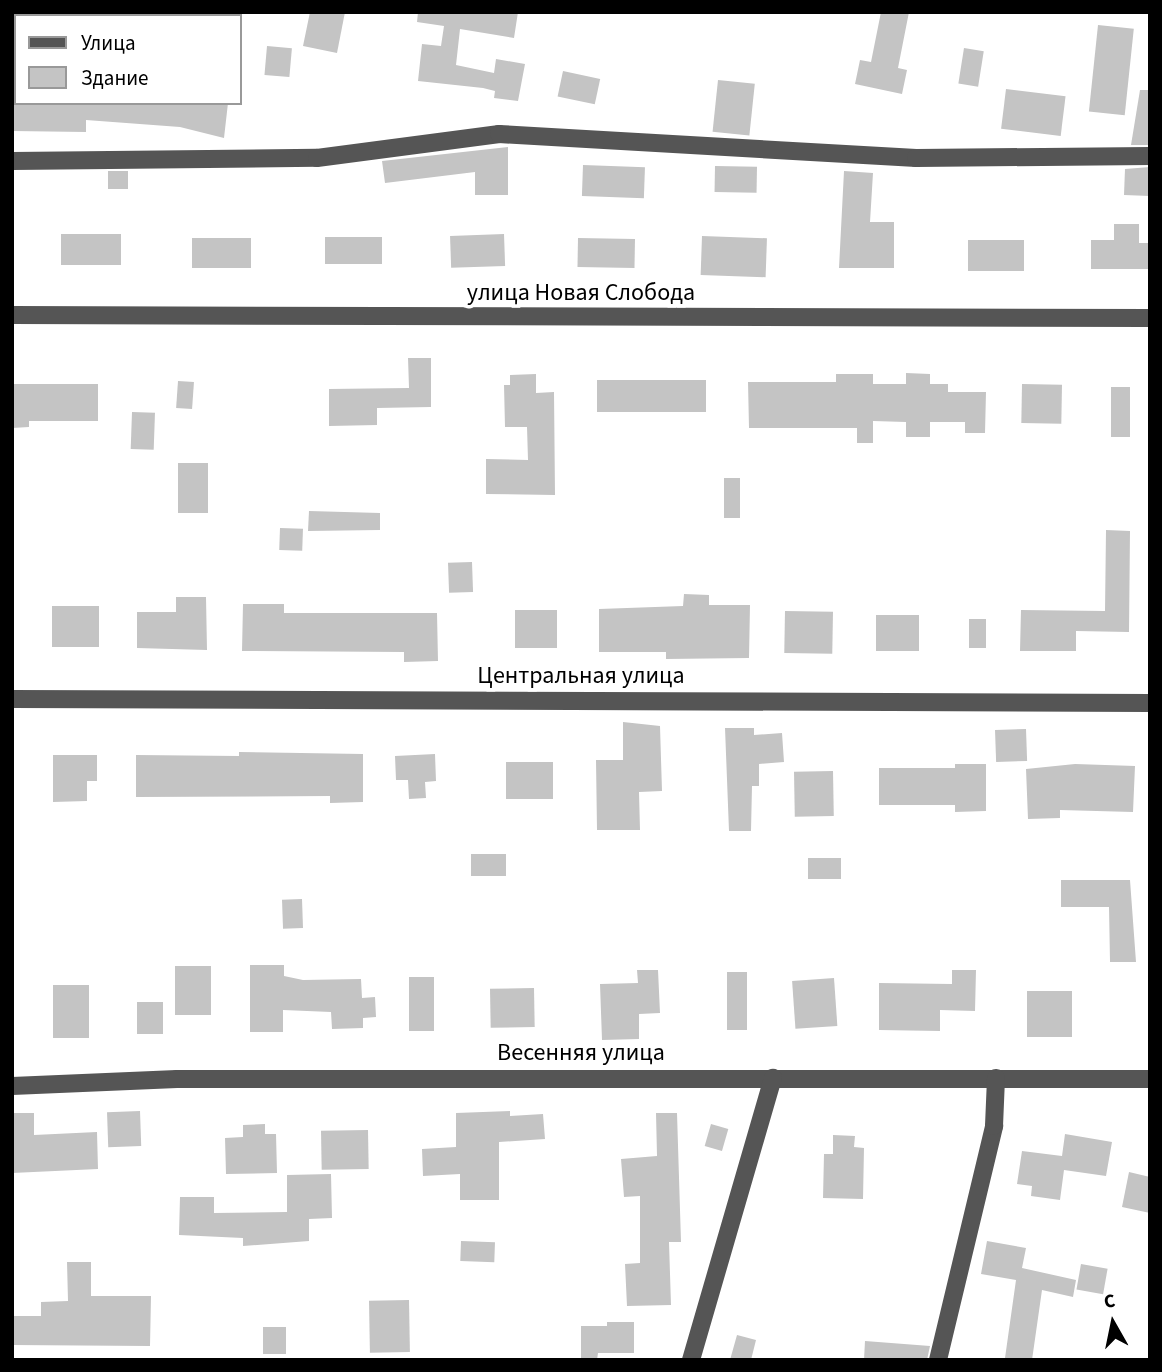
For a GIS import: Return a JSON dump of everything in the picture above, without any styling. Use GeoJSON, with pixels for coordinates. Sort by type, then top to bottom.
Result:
{"type":"FeatureCollection","features":[{"type":"Feature","properties":{"kind":"street"},"geometry":{"type":"LineString","coordinates":[[12,161],[317,158],[499,134],[916,158],[1150,156]]}},
{"type":"Feature","properties":{"kind":"street","name":"улица Новая Слобода"},"geometry":{"type":"LineString","coordinates":[[12,315],[1150,318]]}},
{"type":"Feature","properties":{"kind":"street","name":"Центральная улица"},"geometry":{"type":"LineString","coordinates":[[12,699],[1150,703]]}},
{"type":"Feature","properties":{"kind":"street"},"geometry":{"type":"LineString","coordinates":[[691,1360],[773,1078]]}},
{"type":"Feature","properties":{"kind":"street","name":"Весенняя улица"},"geometry":{"type":"LineString","coordinates":[[12,1086],[177,1079],[1150,1079]]}},
{"type":"Feature","properties":{"kind":"street"},"geometry":{"type":"LineString","coordinates":[[939,1360],[994,1126],[996,1079]]}},
{"type":"Feature","properties":{"kind":"building"},"geometry":{"type":"Polygon","coordinates":[[[310,12],[345,12],[337,53],[303,46],[310,12]]]}},
{"type":"Feature","properties":{"kind":"building"},"geometry":{"type":"Polygon","coordinates":[[[418,12],[518,12],[514,38],[460,29],[456,65],[494,73],[496,59],[525,64],[518,101],[494,98],[495,91],[483,88],[418,81],[422,44],[441,46],[444,26],[417,22],[418,12]]]}},
{"type":"Feature","properties":{"kind":"building"},"geometry":{"type":"Polygon","coordinates":[[[881,12],[909,12],[898,68],[907,70],[902,94],[855,84],[860,60],[871,62],[881,12]]]}},
{"type":"Feature","properties":{"kind":"building"},"geometry":{"type":"Polygon","coordinates":[[[1098,25],[1134,29],[1125,115],[1089,112],[1098,25]]]}},
{"type":"Feature","properties":{"kind":"building"},"geometry":{"type":"Polygon","coordinates":[[[267,46],[292,48],[289,77],[264,75],[267,46]]]}},
{"type":"Feature","properties":{"kind":"building"},"geometry":{"type":"Polygon","coordinates":[[[964,48],[984,51],[978,87],[958,84],[964,48]]]}},
{"type":"Feature","properties":{"kind":"building"},"geometry":{"type":"Polygon","coordinates":[[[563,71],[600,79],[595,104],[558,96],[563,71]]]}},
{"type":"Feature","properties":{"kind":"building"},"geometry":{"type":"Polygon","coordinates":[[[718,80],[755,84],[749,136],[713,132],[718,80]]]}},
{"type":"Feature","properties":{"kind":"building"},"geometry":{"type":"Polygon","coordinates":[[[1006,89],[1066,96],[1061,136],[1001,129],[1006,89]]]}},
{"type":"Feature","properties":{"kind":"building"},"geometry":{"type":"Polygon","coordinates":[[[1140,90],[1150,90],[1150,145],[1131,145],[1140,90]]]}},
{"type":"Feature","properties":{"kind":"building"},"geometry":{"type":"Polygon","coordinates":[[[12,105],[228,105],[224,138],[180,127],[86,120],[86,132],[12,131],[12,105]]]}},
{"type":"Feature","properties":{"kind":"building"},"geometry":{"type":"Polygon","coordinates":[[[508,147],[508,195],[475,195],[475,172],[385,183],[382,161],[508,147]]]}},
{"type":"Feature","properties":{"kind":"building"},"geometry":{"type":"Polygon","coordinates":[[[583,165],[645,167],[644,198],[582,196],[583,165]]]}},
{"type":"Feature","properties":{"kind":"building"},"geometry":{"type":"Polygon","coordinates":[[[715,166],[757,167],[757,193],[715,192],[715,166]]]}},
{"type":"Feature","properties":{"kind":"building"},"geometry":{"type":"Polygon","coordinates":[[[1150,167],[1150,196],[1124,195],[1125,169],[1150,167]]]}},
{"type":"Feature","properties":{"kind":"building"},"geometry":{"type":"Polygon","coordinates":[[[108,171],[128,171],[128,189],[108,189],[108,171]]]}},
{"type":"Feature","properties":{"kind":"building"},"geometry":{"type":"Polygon","coordinates":[[[844,171],[873,173],[870,222],[894,222],[894,268],[839,268],[844,171]]]}},
{"type":"Feature","properties":{"kind":"building"},"geometry":{"type":"Polygon","coordinates":[[[1114,224],[1139,224],[1139,243],[1150,243],[1150,269],[1091,269],[1091,240],[1114,240],[1114,224]]]}},
{"type":"Feature","properties":{"kind":"building"},"geometry":{"type":"Polygon","coordinates":[[[61,234],[121,234],[121,265],[61,265],[61,234]]]}},
{"type":"Feature","properties":{"kind":"building"},"geometry":{"type":"Polygon","coordinates":[[[504,234],[505,266],[451,268],[450,236],[504,234]]]}},
{"type":"Feature","properties":{"kind":"building"},"geometry":{"type":"Polygon","coordinates":[[[702,236],[767,238],[766,277],[701,275],[702,236]]]}},
{"type":"Feature","properties":{"kind":"building"},"geometry":{"type":"Polygon","coordinates":[[[325,237],[382,237],[382,264],[325,264],[325,237]]]}},
{"type":"Feature","properties":{"kind":"building"},"geometry":{"type":"Polygon","coordinates":[[[192,238],[251,238],[251,268],[192,268],[192,238]]]}},
{"type":"Feature","properties":{"kind":"building"},"geometry":{"type":"Polygon","coordinates":[[[578,238],[635,239],[634,268],[577,267],[578,238]]]}},
{"type":"Feature","properties":{"kind":"building"},"geometry":{"type":"Polygon","coordinates":[[[968,240],[1024,240],[1024,271],[968,271],[968,240]]]}},
{"type":"Feature","properties":{"kind":"building"},"geometry":{"type":"Polygon","coordinates":[[[408,358],[431,358],[431,407],[377,408],[377,425],[329,426],[329,389],[409,388],[408,358]]]}},
{"type":"Feature","properties":{"kind":"building"},"geometry":{"type":"Polygon","coordinates":[[[906,373],[930,374],[930,384],[948,384],[948,392],[986,392],[985,433],[965,433],[965,422],[930,422],[930,437],[906,437],[906,422],[873,421],[873,443],[857,443],[857,428],[749,428],[748,382],[836,382],[836,374],[873,374],[873,384],[906,384],[906,373]]]}},
{"type":"Feature","properties":{"kind":"building"},"geometry":{"type":"Polygon","coordinates":[[[536,374],[536,393],[554,392],[555,495],[486,494],[486,459],[528,460],[527,427],[505,427],[504,385],[510,385],[510,375],[536,374]]]}},
{"type":"Feature","properties":{"kind":"building"},"geometry":{"type":"Polygon","coordinates":[[[597,380],[706,380],[706,412],[597,412],[597,380]]]}},
{"type":"Feature","properties":{"kind":"building"},"geometry":{"type":"Polygon","coordinates":[[[178,381],[194,382],[192,409],[176,408],[178,381]]]}},
{"type":"Feature","properties":{"kind":"building"},"geometry":{"type":"Polygon","coordinates":[[[12,384],[98,384],[98,421],[29,421],[29,427],[12,428],[12,384]]]}},
{"type":"Feature","properties":{"kind":"building"},"geometry":{"type":"Polygon","coordinates":[[[1022,384],[1062,385],[1061,424],[1021,423],[1022,384]]]}},
{"type":"Feature","properties":{"kind":"building"},"geometry":{"type":"Polygon","coordinates":[[[1111,387],[1130,387],[1130,437],[1111,437],[1111,387]]]}},
{"type":"Feature","properties":{"kind":"building"},"geometry":{"type":"Polygon","coordinates":[[[132,412],[155,413],[154,450],[131,449],[132,412]]]}},
{"type":"Feature","properties":{"kind":"building"},"geometry":{"type":"Polygon","coordinates":[[[178,463],[208,463],[208,513],[178,513],[178,463]]]}},
{"type":"Feature","properties":{"kind":"building"},"geometry":{"type":"Polygon","coordinates":[[[724,478],[740,478],[740,518],[724,518],[724,478]]]}},
{"type":"Feature","properties":{"kind":"building"},"geometry":{"type":"Polygon","coordinates":[[[309,511],[380,513],[380,530],[308,531],[309,511]]]}},
{"type":"Feature","properties":{"kind":"building"},"geometry":{"type":"Polygon","coordinates":[[[280,528],[303,529],[302,551],[279,550],[280,528]]]}},
{"type":"Feature","properties":{"kind":"building"},"geometry":{"type":"Polygon","coordinates":[[[1106,530],[1130,531],[1129,632],[1076,631],[1076,651],[1020,651],[1021,610],[1105,611],[1106,530]]]}},
{"type":"Feature","properties":{"kind":"building"},"geometry":{"type":"Polygon","coordinates":[[[472,562],[473,592],[449,593],[448,563],[472,562]]]}},
{"type":"Feature","properties":{"kind":"building"},"geometry":{"type":"Polygon","coordinates":[[[684,594],[709,595],[709,605],[750,605],[749,658],[666,659],[666,652],[599,652],[599,609],[683,606],[684,594]]]}},
{"type":"Feature","properties":{"kind":"building"},"geometry":{"type":"Polygon","coordinates":[[[176,597],[206,597],[207,650],[137,648],[137,612],[176,612],[176,597]]]}},
{"type":"Feature","properties":{"kind":"building"},"geometry":{"type":"Polygon","coordinates":[[[243,604],[284,604],[284,613],[437,613],[438,661],[404,662],[404,652],[242,651],[243,604]]]}},
{"type":"Feature","properties":{"kind":"building"},"geometry":{"type":"Polygon","coordinates":[[[52,606],[99,606],[99,647],[52,647],[52,606]]]}},
{"type":"Feature","properties":{"kind":"building"},"geometry":{"type":"Polygon","coordinates":[[[515,610],[557,610],[557,648],[515,648],[515,610]]]}},
{"type":"Feature","properties":{"kind":"building"},"geometry":{"type":"Polygon","coordinates":[[[785,611],[833,612],[832,654],[784,653],[785,611]]]}},
{"type":"Feature","properties":{"kind":"building"},"geometry":{"type":"Polygon","coordinates":[[[876,615],[919,615],[919,651],[876,651],[876,615]]]}},
{"type":"Feature","properties":{"kind":"building"},"geometry":{"type":"Polygon","coordinates":[[[969,619],[986,619],[986,648],[969,648],[969,619]]]}},
{"type":"Feature","properties":{"kind":"building"},"geometry":{"type":"Polygon","coordinates":[[[623,722],[660,726],[662,791],[639,792],[640,830],[597,830],[596,760],[623,760],[623,722]]]}},
{"type":"Feature","properties":{"kind":"building"},"geometry":{"type":"Polygon","coordinates":[[[725,728],[754,728],[754,735],[782,733],[784,762],[759,764],[759,786],[752,786],[751,831],[729,831],[725,728]]]}},
{"type":"Feature","properties":{"kind":"building"},"geometry":{"type":"Polygon","coordinates":[[[1026,729],[1027,761],[996,762],[995,730],[1026,729]]]}},
{"type":"Feature","properties":{"kind":"building"},"geometry":{"type":"Polygon","coordinates":[[[239,752],[363,754],[363,802],[330,803],[330,796],[136,797],[136,755],[239,756],[239,752]]]}},
{"type":"Feature","properties":{"kind":"building"},"geometry":{"type":"Polygon","coordinates":[[[435,754],[436,781],[425,782],[426,798],[409,799],[408,780],[396,780],[395,756],[435,754]]]}},
{"type":"Feature","properties":{"kind":"building"},"geometry":{"type":"Polygon","coordinates":[[[53,755],[97,755],[97,781],[87,781],[87,801],[53,802],[53,755]]]}},
{"type":"Feature","properties":{"kind":"building"},"geometry":{"type":"Polygon","coordinates":[[[506,762],[553,762],[553,799],[506,799],[506,762]]]}},
{"type":"Feature","properties":{"kind":"building"},"geometry":{"type":"Polygon","coordinates":[[[955,764],[986,764],[986,811],[955,812],[955,805],[879,805],[879,768],[955,768],[955,764]]]}},
{"type":"Feature","properties":{"kind":"building"},"geometry":{"type":"Polygon","coordinates":[[[1075,764],[1135,766],[1133,812],[1060,810],[1060,818],[1028,819],[1026,769],[1075,764]]]}},
{"type":"Feature","properties":{"kind":"building"},"geometry":{"type":"Polygon","coordinates":[[[833,771],[834,816],[795,817],[794,772],[833,771]]]}},
{"type":"Feature","properties":{"kind":"building"},"geometry":{"type":"Polygon","coordinates":[[[471,854],[506,854],[506,876],[471,876],[471,854]]]}},
{"type":"Feature","properties":{"kind":"building"},"geometry":{"type":"Polygon","coordinates":[[[808,858],[841,858],[841,879],[808,879],[808,858]]]}},
{"type":"Feature","properties":{"kind":"building"},"geometry":{"type":"Polygon","coordinates":[[[1061,880],[1130,880],[1136,962],[1110,962],[1109,907],[1061,907],[1061,880]]]}},
{"type":"Feature","properties":{"kind":"building"},"geometry":{"type":"Polygon","coordinates":[[[302,899],[303,928],[283,929],[282,900],[302,899]]]}},
{"type":"Feature","properties":{"kind":"building"},"geometry":{"type":"Polygon","coordinates":[[[250,965],[284,965],[284,976],[303,980],[361,979],[362,998],[375,997],[376,1017],[363,1018],[363,1028],[332,1029],[331,1012],[283,1010],[283,1032],[250,1032],[250,965]]]}},
{"type":"Feature","properties":{"kind":"building"},"geometry":{"type":"Polygon","coordinates":[[[175,966],[211,966],[211,1015],[175,1015],[175,966]]]}},
{"type":"Feature","properties":{"kind":"building"},"geometry":{"type":"Polygon","coordinates":[[[637,970],[658,970],[660,1013],[639,1014],[639,1039],[602,1040],[600,984],[638,983],[637,970]]]}},
{"type":"Feature","properties":{"kind":"building"},"geometry":{"type":"Polygon","coordinates":[[[952,970],[976,970],[975,1011],[940,1010],[940,1031],[879,1030],[879,983],[952,984],[952,970]]]}},
{"type":"Feature","properties":{"kind":"building"},"geometry":{"type":"Polygon","coordinates":[[[727,972],[747,972],[747,1030],[727,1030],[727,972]]]}},
{"type":"Feature","properties":{"kind":"building"},"geometry":{"type":"Polygon","coordinates":[[[409,977],[434,977],[434,1031],[409,1031],[409,977]]]}},
{"type":"Feature","properties":{"kind":"building"},"geometry":{"type":"Polygon","coordinates":[[[834,978],[837,1026],[795,1029],[792,981],[834,978]]]}},
{"type":"Feature","properties":{"kind":"building"},"geometry":{"type":"Polygon","coordinates":[[[53,985],[89,985],[89,1038],[53,1038],[53,985]]]}},
{"type":"Feature","properties":{"kind":"building"},"geometry":{"type":"Polygon","coordinates":[[[534,988],[535,1027],[491,1028],[490,989],[534,988]]]}},
{"type":"Feature","properties":{"kind":"building"},"geometry":{"type":"Polygon","coordinates":[[[1027,991],[1072,991],[1072,1037],[1027,1037],[1027,991]]]}},
{"type":"Feature","properties":{"kind":"building"},"geometry":{"type":"Polygon","coordinates":[[[137,1002],[163,1002],[163,1034],[137,1034],[137,1002]]]}},
{"type":"Feature","properties":{"kind":"building"},"geometry":{"type":"Polygon","coordinates":[[[140,1111],[141,1146],[108,1147],[107,1112],[140,1111]]]}},
{"type":"Feature","properties":{"kind":"building"},"geometry":{"type":"Polygon","coordinates":[[[510,1111],[510,1116],[543,1114],[545,1139],[499,1142],[499,1200],[460,1200],[460,1174],[423,1176],[422,1149],[456,1147],[456,1113],[510,1111]]]}},
{"type":"Feature","properties":{"kind":"building"},"geometry":{"type":"Polygon","coordinates":[[[12,1113],[34,1113],[34,1135],[97,1132],[98,1169],[12,1173],[12,1113]]]}},
{"type":"Feature","properties":{"kind":"building"},"geometry":{"type":"Polygon","coordinates":[[[656,1113],[677,1113],[681,1242],[669,1242],[671,1305],[627,1306],[625,1264],[640,1263],[640,1196],[624,1197],[621,1159],[657,1156],[656,1113]]]}},
{"type":"Feature","properties":{"kind":"building"},"geometry":{"type":"Polygon","coordinates":[[[265,1124],[265,1134],[276,1134],[277,1173],[226,1174],[225,1138],[243,1137],[243,1125],[265,1124]]]}},
{"type":"Feature","properties":{"kind":"building"},"geometry":{"type":"Polygon","coordinates":[[[711,1124],[728,1129],[722,1151],[705,1146],[711,1124]]]}},
{"type":"Feature","properties":{"kind":"building"},"geometry":{"type":"Polygon","coordinates":[[[368,1130],[369,1169],[322,1170],[321,1131],[368,1130]]]}},
{"type":"Feature","properties":{"kind":"building"},"geometry":{"type":"Polygon","coordinates":[[[1065,1134],[1112,1142],[1106,1176],[1064,1170],[1060,1200],[1031,1196],[1032,1186],[1017,1184],[1022,1151],[1062,1156],[1065,1134]]]}},
{"type":"Feature","properties":{"kind":"building"},"geometry":{"type":"Polygon","coordinates":[[[833,1135],[855,1136],[854,1147],[864,1148],[863,1199],[823,1198],[824,1154],[833,1154],[833,1135]]]}},
{"type":"Feature","properties":{"kind":"building"},"geometry":{"type":"Polygon","coordinates":[[[1129,1172],[1150,1177],[1150,1213],[1122,1207],[1129,1172]]]}},
{"type":"Feature","properties":{"kind":"building"},"geometry":{"type":"Polygon","coordinates":[[[331,1174],[332,1218],[309,1219],[309,1241],[243,1246],[243,1238],[179,1235],[180,1197],[214,1197],[214,1213],[287,1212],[287,1175],[331,1174]]]}},
{"type":"Feature","properties":{"kind":"building"},"geometry":{"type":"Polygon","coordinates":[[[461,1241],[495,1242],[494,1262],[460,1261],[461,1241]]]}},
{"type":"Feature","properties":{"kind":"building"},"geometry":{"type":"Polygon","coordinates":[[[987,1241],[1026,1248],[1022,1268],[1076,1280],[1073,1297],[1042,1290],[1032,1360],[1005,1358],[1016,1280],[981,1274],[987,1241]]]}},
{"type":"Feature","properties":{"kind":"building"},"geometry":{"type":"Polygon","coordinates":[[[67,1262],[91,1262],[91,1296],[151,1296],[150,1346],[12,1345],[12,1316],[41,1316],[41,1302],[68,1301],[67,1262]]]}},
{"type":"Feature","properties":{"kind":"building"},"geometry":{"type":"Polygon","coordinates":[[[1081,1264],[1108,1269],[1103,1294],[1076,1290],[1081,1264]]]}},
{"type":"Feature","properties":{"kind":"building"},"geometry":{"type":"Polygon","coordinates":[[[409,1300],[410,1352],[370,1353],[369,1301],[409,1300]]]}},
{"type":"Feature","properties":{"kind":"building"},"geometry":{"type":"Polygon","coordinates":[[[607,1322],[634,1322],[634,1353],[598,1353],[597,1360],[581,1360],[581,1326],[607,1326],[607,1322]]]}},
{"type":"Feature","properties":{"kind":"building"},"geometry":{"type":"Polygon","coordinates":[[[263,1327],[286,1327],[286,1354],[263,1354],[263,1327]]]}},
{"type":"Feature","properties":{"kind":"building"},"geometry":{"type":"Polygon","coordinates":[[[737,1335],[756,1340],[751,1360],[730,1360],[737,1335]]]}},
{"type":"Feature","properties":{"kind":"building"},"geometry":{"type":"Polygon","coordinates":[[[865,1341],[930,1346],[927,1360],[864,1360],[865,1341]]]}}]}
